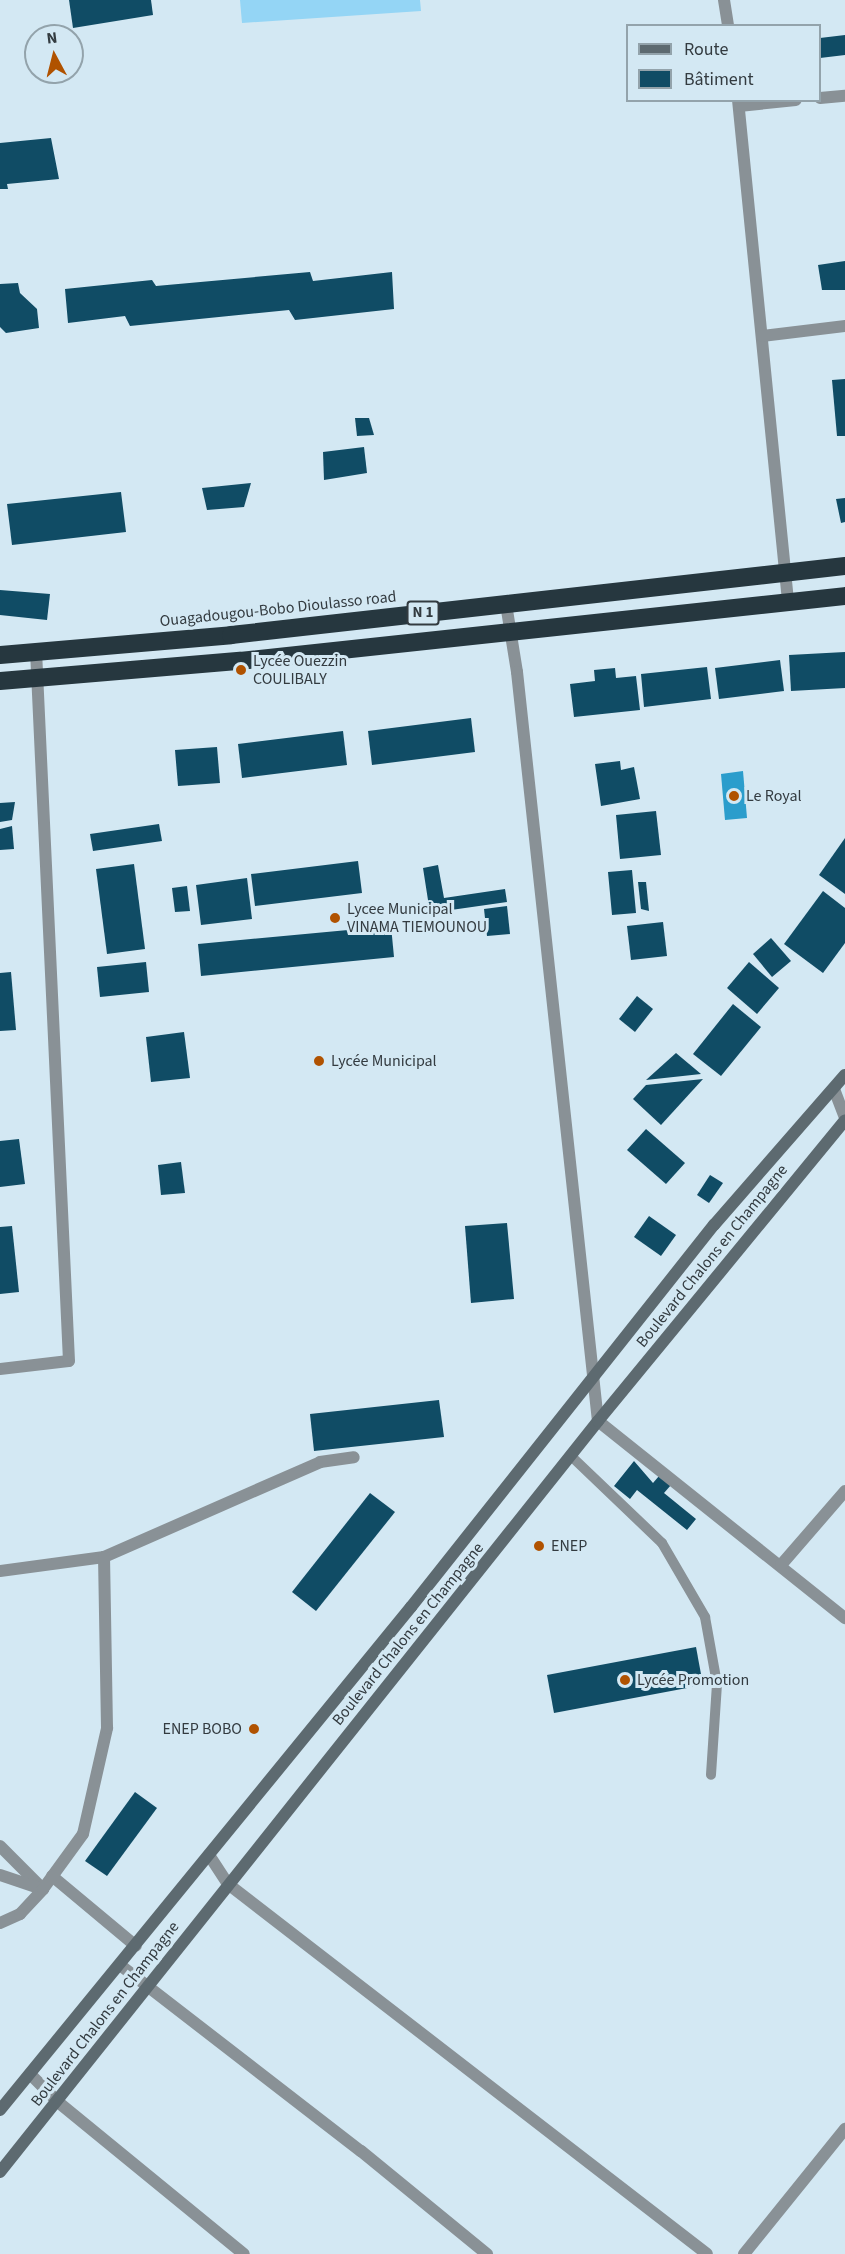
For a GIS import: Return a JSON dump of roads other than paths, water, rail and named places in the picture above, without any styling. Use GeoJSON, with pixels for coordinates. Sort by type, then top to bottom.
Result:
{"type":"FeatureCollection","features":[{"type":"Feature","properties":{"kind":"highway","name":"Ouagadougou-Bobo Dioulasso road"},"geometry":{"type":"LineString","coordinates":[[0,655],[506,604],[845,566]]}},
{"type":"Feature","properties":{"kind":"highway","name":"N 1"},"geometry":{"type":"LineString","coordinates":[[0,681],[38,680],[845,596]]}},
{"type":"Feature","properties":{"kind":"main road","name":"Boulevard Chalons en Champagne"},"geometry":{"type":"LineString","coordinates":[[0,2110],[411,1607],[595,1372],[714,1225],[845,1075]]}},
{"type":"Feature","properties":{"kind":"main road","name":"Boulevard Chalons en Champagne"},"geometry":{"type":"LineString","coordinates":[[0,2172],[598,1421],[845,1119]]}},
{"type":"Feature","properties":{"kind":"street"},"geometry":{"type":"LineString","coordinates":[[724,0],[728,24]]}},
{"type":"Feature","properties":{"kind":"street"},"geometry":{"type":"LineString","coordinates":[[821,98],[845,96]]}},
{"type":"Feature","properties":{"kind":"street"},"geometry":{"type":"LineString","coordinates":[[758,102],[739,103],[788,601]]}},
{"type":"Feature","properties":{"kind":"street"},"geometry":{"type":"LineString","coordinates":[[762,336],[845,326]]}},
{"type":"Feature","properties":{"kind":"street"},"geometry":{"type":"LineString","coordinates":[[506,604],[595,1372],[598,1421],[845,1618]]}},
{"type":"Feature","properties":{"kind":"street"},"geometry":{"type":"LineString","coordinates":[[0,1369],[69,1361],[36,652]]}},
{"type":"Feature","properties":{"kind":"street"},"geometry":{"type":"LineString","coordinates":[[834,1089],[845,1119]]}},
{"type":"Feature","properties":{"kind":"street"},"geometry":{"type":"LineString","coordinates":[[0,1571],[104,1557],[320,1462],[354,1457]]}},
{"type":"Feature","properties":{"kind":"street"},"geometry":{"type":"LineString","coordinates":[[781,1565],[845,1491]]}},
{"type":"Feature","properties":{"kind":"street"},"geometry":{"type":"LineString","coordinates":[[0,1923],[20,1914],[43,1889],[83,1834],[107,1728],[104,1557]]}},
{"type":"Feature","properties":{"kind":"street"},"geometry":{"type":"LineString","coordinates":[[0,1846],[43,1889]]}},
{"type":"Feature","properties":{"kind":"street"},"geometry":{"type":"LineString","coordinates":[[209,1855],[228,1884],[707,2254]]}},
{"type":"Feature","properties":{"kind":"street"},"geometry":{"type":"LineString","coordinates":[[0,1875],[43,1889]]}},
{"type":"Feature","properties":{"kind":"street"},"geometry":{"type":"LineString","coordinates":[[52,1876],[136,1946]]}},
{"type":"Feature","properties":{"kind":"street"},"geometry":{"type":"LineString","coordinates":[[120,1965],[361,2151],[487,2254]]}},
{"type":"Feature","properties":{"kind":"street"},"geometry":{"type":"LineString","coordinates":[[30,2074],[58,2102],[244,2254]]}},
{"type":"Feature","properties":{"kind":"street"},"geometry":{"type":"LineString","coordinates":[[744,2254],[845,2129]]}},
{"type":"Feature","properties":{"kind":"lane"},"geometry":{"type":"LineString","coordinates":[[571,1456],[662,1543],[705,1617],[717,1684],[711,1775]]}},
{"type":"Feature","properties":{"kind":"place","name":"Lycée Ouezzin COULIBALY"},"geometry":{"type":"Point","coordinates":[241,670]}},
{"type":"Feature","properties":{"kind":"place","name":"Le Royal"},"geometry":{"type":"Point","coordinates":[734,796]}},
{"type":"Feature","properties":{"kind":"place","name":"Lycee Municipal VINAMA TIEMOUNOU"},"geometry":{"type":"Point","coordinates":[335,918]}},
{"type":"Feature","properties":{"kind":"place","name":"Lycée Municipal"},"geometry":{"type":"Point","coordinates":[319,1061]}},
{"type":"Feature","properties":{"kind":"place","name":"ENEP"},"geometry":{"type":"Point","coordinates":[539,1546]}},
{"type":"Feature","properties":{"kind":"place","name":"Lycée Promotion"},"geometry":{"type":"Point","coordinates":[625,1680]}},
{"type":"Feature","properties":{"kind":"place","name":"ENEP BOBO"},"geometry":{"type":"Point","coordinates":[254,1729]}}]}
